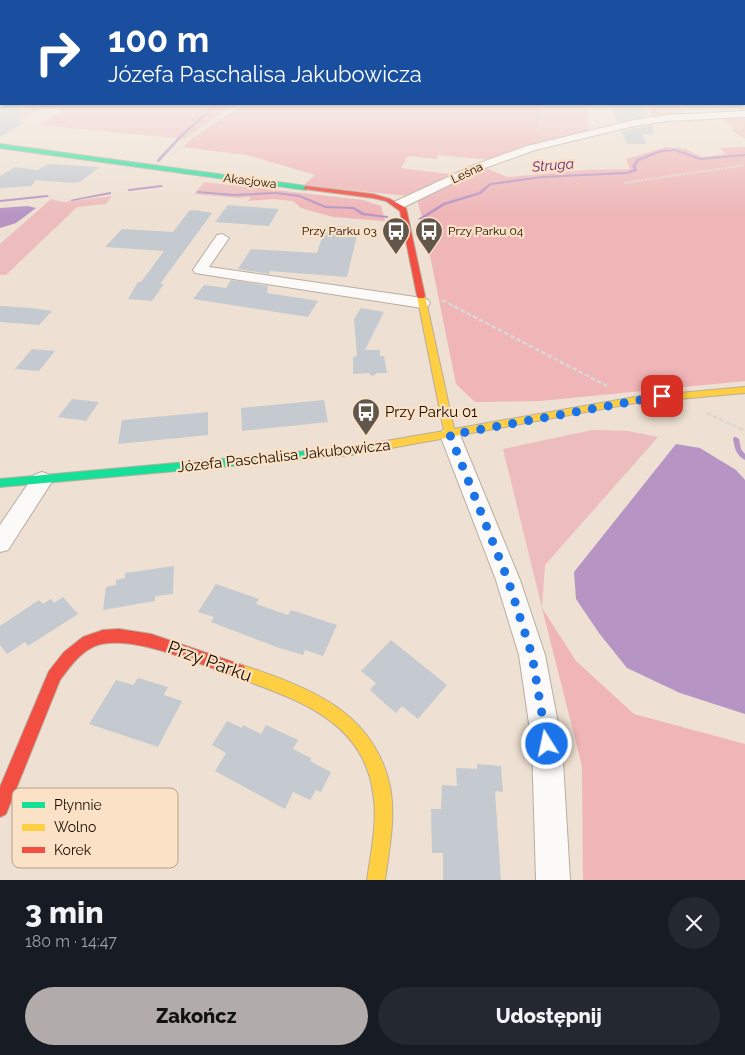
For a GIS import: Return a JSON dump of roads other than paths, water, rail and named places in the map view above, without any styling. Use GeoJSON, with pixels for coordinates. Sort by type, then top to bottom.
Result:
{"type":"FeatureCollection","features":[{"type":"Feature","properties":{"kind":"street","name":"Leśna"},"geometry":{"type":"LineString","coordinates":[[398,205],[478,167],[531,148],[593,133]]}},
{"type":"Feature","properties":{"kind":"street","name":"Akacjowa"},"geometry":{"type":"LineString","coordinates":[[0,146],[79,155],[157,169],[373,196],[398,205]]}},
{"type":"Feature","properties":{"kind":"street"},"geometry":{"type":"LineString","coordinates":[[398,205],[402,210],[450,435],[508,580],[532,655],[547,744],[553,880]]}},
{"type":"Feature","properties":{"kind":"street"},"geometry":{"type":"LineString","coordinates":[[222,238],[200,270],[421,299]]}},
{"type":"Feature","properties":{"kind":"street","name":"Józefa Paschalisa Jakubowicza"},"geometry":{"type":"LineString","coordinates":[[0,483],[351,451],[450,435],[634,400],[745,390]]}},
{"type":"Feature","properties":{"kind":"street"},"geometry":{"type":"LineString","coordinates":[[0,543],[42,480]]}},
{"type":"Feature","properties":{"kind":"street","name":"Przy Parku"},"geometry":{"type":"LineString","coordinates":[[0,808],[54,676],[68,658],[82,646],[101,637],[134,638],[159,642],[270,682],[316,702],[353,730],[365,744],[376,767],[383,796],[383,823],[376,880]]}},
{"type":"Feature","properties":{"kind":"waterway"},"geometry":{"type":"LineString","coordinates":[[158,161],[184,133]]}},
{"type":"Feature","properties":{"kind":"waterway","name":"Struga"},"geometry":{"type":"LineString","coordinates":[[420,219],[444,204],[480,193],[490,184],[542,177],[627,173],[636,170],[634,166],[638,160],[661,151],[675,150],[700,159],[745,155]]}},
{"type":"Feature","properties":{"kind":"waterway","name":"Struga"},"geometry":{"type":"LineString","coordinates":[[129,190],[161,186]]}},
{"type":"Feature","properties":{"kind":"waterway","name":"Struga"},"geometry":{"type":"LineString","coordinates":[[198,192],[234,195],[276,193],[300,196],[325,207],[354,208],[363,214],[387,217]]}},
{"type":"Feature","properties":{"kind":"waterway","name":"Struga"},"geometry":{"type":"LineString","coordinates":[[72,200],[110,193]]}},
{"type":"Feature","properties":{"kind":"waterway","name":"Struga"},"geometry":{"type":"LineString","coordinates":[[0,201],[47,196]]}},
{"type":"Feature","properties":{"kind":"waterway"},"geometry":{"type":"LineString","coordinates":[[736,439],[738,450],[745,458]]}},
{"type":"Feature","properties":{"kind":"place","name":"Przy Parku 03"},"geometry":{"type":"Point","coordinates":[396,255]}},
{"type":"Feature","properties":{"kind":"place","name":"Przy Parku 04"},"geometry":{"type":"Point","coordinates":[429,255]}},
{"type":"Feature","properties":{"kind":"place","name":"Przy Parku 01"},"geometry":{"type":"Point","coordinates":[366,436]}}]}
